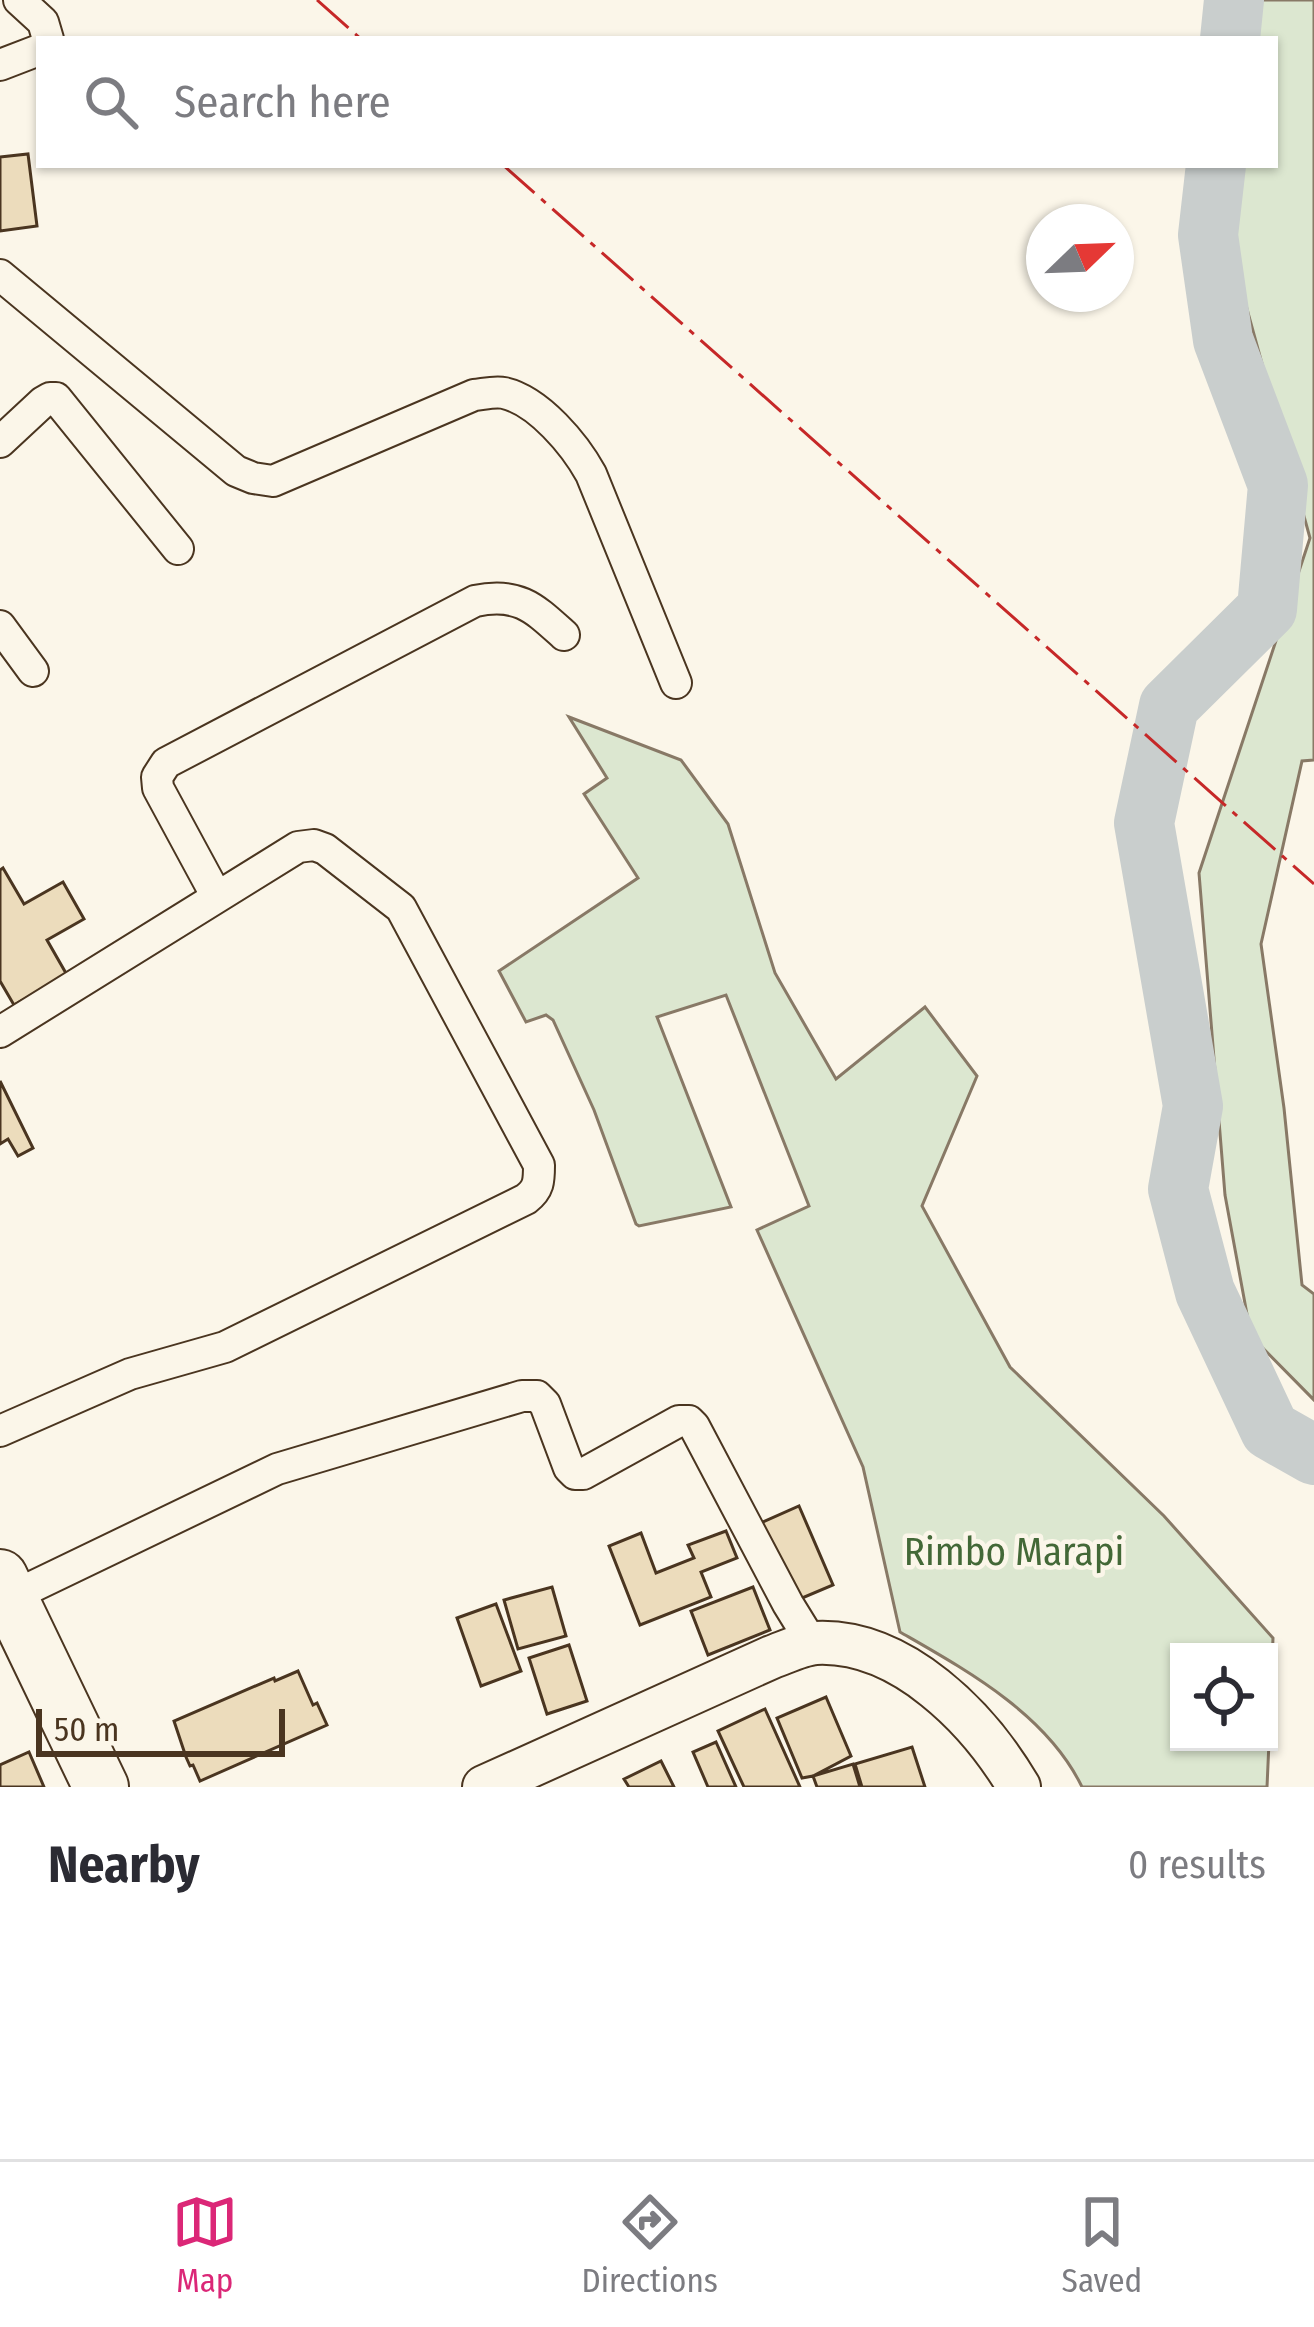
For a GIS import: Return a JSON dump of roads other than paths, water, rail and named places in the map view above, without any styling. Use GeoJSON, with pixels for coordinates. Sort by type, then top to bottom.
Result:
{"type":"FeatureCollection","features":[{"type":"Feature","properties":{"kind":"highway"},"geometry":{"type":"LineString","coordinates":[[5,1588],[101,1787]]}},
{"type":"Feature","properties":{"kind":"main road"},"geometry":{"type":"LineString","coordinates":[[484,1787],[812,1643],[854,1646],[902,1666],[946,1698],[1002,1759],[1019,1787]]}},
{"type":"Feature","properties":{"kind":"street"},"geometry":{"type":"LineString","coordinates":[[19,0],[43,22],[47,36]]}},
{"type":"Feature","properties":{"kind":"street"},"geometry":{"type":"LineString","coordinates":[[0,65],[36,51]]}},
{"type":"Feature","properties":{"kind":"street"},"geometry":{"type":"LineString","coordinates":[[0,274],[236,471],[253,478],[273,481],[475,395],[502,392],[520,400],[555,426],[592,474],[676,683]]}},
{"type":"Feature","properties":{"kind":"street"},"geometry":{"type":"LineString","coordinates":[[0,442],[43,402],[56,398],[178,549]]}},
{"type":"Feature","properties":{"kind":"street"},"geometry":{"type":"LineString","coordinates":[[217,897],[158,788],[157,777],[166,763],[476,601],[510,598],[531,605],[564,635]]}},
{"type":"Feature","properties":{"kind":"street"},"geometry":{"type":"LineString","coordinates":[[0,626],[33,671]]}},
{"type":"Feature","properties":{"kind":"street"},"geometry":{"type":"LineString","coordinates":[[0,1431],[130,1374],[209,1353],[526,1199],[536,1191],[538,1165],[401,908],[326,849],[314,845],[298,847],[3,1022]]}},
{"type":"Feature","properties":{"kind":"street"},"geometry":{"type":"LineString","coordinates":[[5,1588],[277,1469],[522,1396],[537,1396],[545,1403],[575,1474],[583,1474],[679,1421],[694,1426],[812,1643]]}},
{"type":"Feature","properties":{"kind":"waterway"},"geometry":{"type":"LineString","coordinates":[[1230,36],[1234,0]]}},
{"type":"Feature","properties":{"kind":"waterway"},"geometry":{"type":"LineString","coordinates":[[1216,168],[1208,235],[1223,340],[1278,485],[1267,609],[1169,706],[1144,823],[1193,1106],[1178,1189],[1205,1292],[1270,1430],[1314,1455]]}},
{"type":"Feature","properties":{"kind":"park label","name":"Rimbo Marapi"},"geometry":{"type":"Point","coordinates":[1014,1551]}}]}
